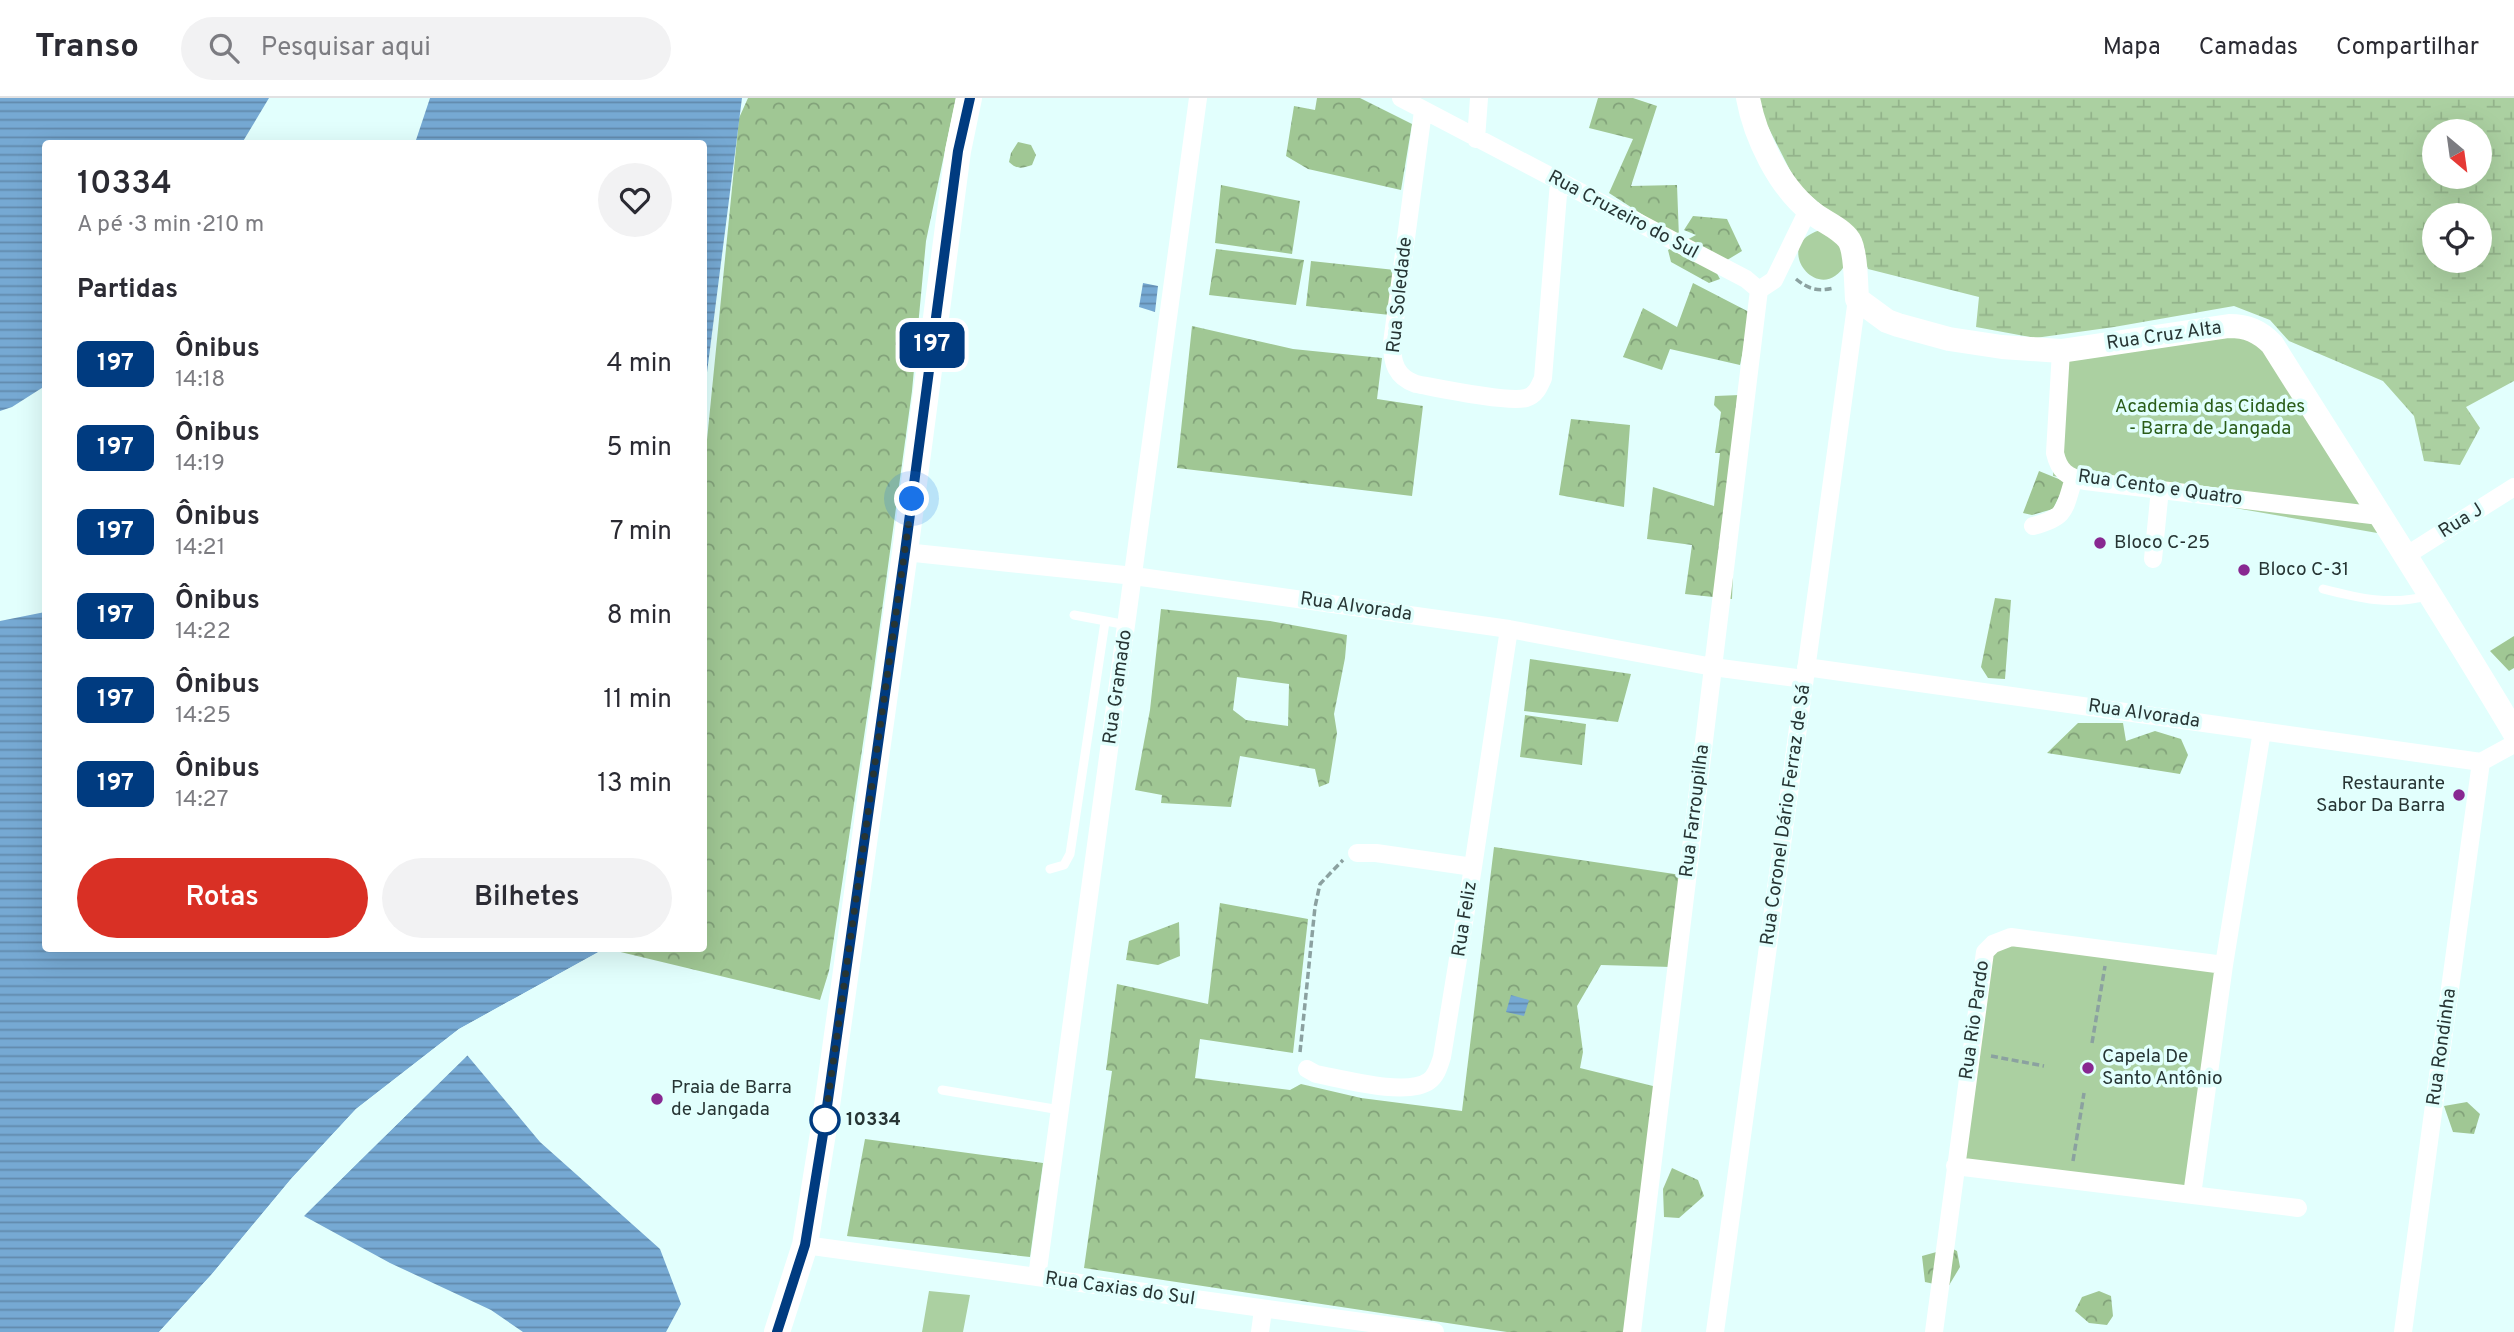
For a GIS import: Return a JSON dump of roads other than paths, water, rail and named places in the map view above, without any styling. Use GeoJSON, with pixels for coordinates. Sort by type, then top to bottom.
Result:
{"type":"FeatureCollection","features":[{"type":"Feature","properties":{"kind":"main road"},"geometry":{"type":"LineString","coordinates":[[777,1332],[805,1245],[824,1128],[958,151],[970,98]]}},
{"type":"Feature","properties":{"kind":"main road"},"geometry":{"type":"LineString","coordinates":[[1748,98],[1761,138],[1777,170],[1796,197],[1808,210],[1842,233],[1849,241],[1853,251],[1856,290]]}},
{"type":"Feature","properties":{"kind":"main road","name":"Rua Cruz Alta"},"geometry":{"type":"LineString","coordinates":[[1856,290],[1886,321],[1924,332],[2002,347],[2061,351],[2230,326],[2243,326],[2254,330],[2272,344],[2432,594],[2514,732]]}},
{"type":"Feature","properties":{"kind":"street","name":"Rua Gramado"},"geometry":{"type":"LineString","coordinates":[[1037,1277],[1198,98]]}},
{"type":"Feature","properties":{"kind":"street","name":"Rua Cruzeiro do Sul"},"geometry":{"type":"LineString","coordinates":[[1401,98],[1746,279],[1759,290]]}},
{"type":"Feature","properties":{"kind":"street"},"geometry":{"type":"LineString","coordinates":[[1476,139],[1479,98]]}},
{"type":"Feature","properties":{"kind":"street","name":"Rua Soledade"},"geometry":{"type":"LineString","coordinates":[[1423,111],[1392,343],[1392,359],[1404,380],[1510,399],[1526,398],[1537,391],[1544,378],[1559,182]]}},
{"type":"Feature","properties":{"kind":"street"},"geometry":{"type":"LineString","coordinates":[[1759,290],[1774,280],[1808,210]]}},
{"type":"Feature","properties":{"kind":"street","name":"Rua Farroupilha"},"geometry":{"type":"LineString","coordinates":[[1632,1332],[1759,290]]}},
{"type":"Feature","properties":{"kind":"street","name":"Rua Coronel Dário Ferraz de Sá"},"geometry":{"type":"LineString","coordinates":[[1715,1332],[1856,290]]}},
{"type":"Feature","properties":{"kind":"street","name":"Rua Cento e Quatro"},"geometry":{"type":"LineString","coordinates":[[2061,351],[2055,453],[2064,474],[2074,478],[2380,516]]}},
{"type":"Feature","properties":{"kind":"street"},"geometry":{"type":"LineString","coordinates":[[2033,526],[2053,521],[2063,512],[2074,478]]}},
{"type":"Feature","properties":{"kind":"street","name":"Rua J"},"geometry":{"type":"LineString","coordinates":[[2407,555],[2514,487]]}},
{"type":"Feature","properties":{"kind":"street"},"geometry":{"type":"LineString","coordinates":[[2153,559],[2160,489]]}},
{"type":"Feature","properties":{"kind":"street","name":"Rua Alvorada"},"geometry":{"type":"LineString","coordinates":[[905,552],[1134,576],[1509,629],[1713,667],[1805,673],[2262,731],[2481,762]]}},
{"type":"Feature","properties":{"kind":"street","name":"Rua Feliz"},"geometry":{"type":"LineString","coordinates":[[1307,1069],[1316,1074],[1402,1088],[1419,1086],[1436,1075],[1442,1057],[1474,867],[1509,629]]}},
{"type":"Feature","properties":{"kind":"street"},"geometry":{"type":"LineString","coordinates":[[2192,1195],[2224,965],[2262,731]]}},
{"type":"Feature","properties":{"kind":"street"},"geometry":{"type":"LineString","coordinates":[[2481,762],[2514,744]]}},
{"type":"Feature","properties":{"kind":"street","name":"Rua Rondinha"},"geometry":{"type":"LineString","coordinates":[[2403,1332],[2481,762]]}},
{"type":"Feature","properties":{"kind":"street"},"geometry":{"type":"LineString","coordinates":[[1357,853],[1376,853],[1474,867]]}},
{"type":"Feature","properties":{"kind":"street","name":"Rua Rio Pardo"},"geometry":{"type":"LineString","coordinates":[[1934,1332],[1985,952],[1993,944],[2011,937],[2224,965]]}},
{"type":"Feature","properties":{"kind":"street"},"geometry":{"type":"LineString","coordinates":[[1955,1166],[2298,1208]]}},
{"type":"Feature","properties":{"kind":"street","name":"Rua Caxias do Sul"},"geometry":{"type":"LineString","coordinates":[[805,1245],[1435,1332]]}},
{"type":"Feature","properties":{"kind":"street"},"geometry":{"type":"LineString","coordinates":[[1260,1332],[1263,1310]]}},
{"type":"Feature","properties":{"kind":"lane"},"geometry":{"type":"LineString","coordinates":[[2323,589],[2367,600],[2411,600],[2432,594]]}},
{"type":"Feature","properties":{"kind":"lane"},"geometry":{"type":"LineString","coordinates":[[1074,615],[1127,625]]}},
{"type":"Feature","properties":{"kind":"lane"},"geometry":{"type":"LineString","coordinates":[[1050,869],[1064,865],[1070,854],[1105,622]]}},
{"type":"Feature","properties":{"kind":"lane"},"geometry":{"type":"LineString","coordinates":[[942,1090],[1060,1110]]}},
{"type":"Feature","properties":{"kind":"water"},"geometry":{"type":"Polygon","coordinates":[[[0,98],[269,98],[244,140],[42,140],[42,388],[12,407],[0,411],[0,98]]]}},
{"type":"Feature","properties":{"kind":"water"},"geometry":{"type":"Polygon","coordinates":[[[430,98],[742,98],[707,372],[707,140],[416,140],[430,98]]]}},
{"type":"Feature","properties":{"kind":"water"},"geometry":{"type":"Polygon","coordinates":[[[1143,283],[1158,286],[1155,312],[1139,307],[1143,283]]]}},
{"type":"Feature","properties":{"kind":"water"},"geometry":{"type":"Polygon","coordinates":[[[42,613],[42,952],[599,952],[459,1029],[356,1109],[291,1179],[212,1274],[159,1332],[0,1332],[0,621],[42,613]]]}},
{"type":"Feature","properties":{"kind":"water"},"geometry":{"type":"Polygon","coordinates":[[[1511,995],[1529,1000],[1524,1016],[1506,1012],[1511,995]]]}},
{"type":"Feature","properties":{"kind":"water"},"geometry":{"type":"Polygon","coordinates":[[[467,1055],[540,1142],[660,1249],[681,1304],[666,1332],[523,1332],[491,1310],[390,1263],[304,1216],[467,1055]]]}},
{"type":"Feature","properties":{"kind":"place","name":"Bloco C-25"},"geometry":{"type":"Point","coordinates":[2100,543]}},
{"type":"Feature","properties":{"kind":"place","name":"Bloco C-31"},"geometry":{"type":"Point","coordinates":[2244,570]}},
{"type":"Feature","properties":{"kind":"place","name":"Restaurante Sabor Da Barra"},"geometry":{"type":"Point","coordinates":[2459,795]}},
{"type":"Feature","properties":{"kind":"place","name":"Capela De Santo Antônio"},"geometry":{"type":"Point","coordinates":[2088,1068]}},
{"type":"Feature","properties":{"kind":"place","name":"Praia de Barra de Jangada"},"geometry":{"type":"Point","coordinates":[657,1099]}},
{"type":"Feature","properties":{"kind":"place","name":"10334"},"geometry":{"type":"Point","coordinates":[825,1120]}},
{"type":"Feature","properties":{"kind":"park label","name":"Academia das Cidades - Barra de Jangada"},"geometry":{"type":"Point","coordinates":[2210,418]}}]}
